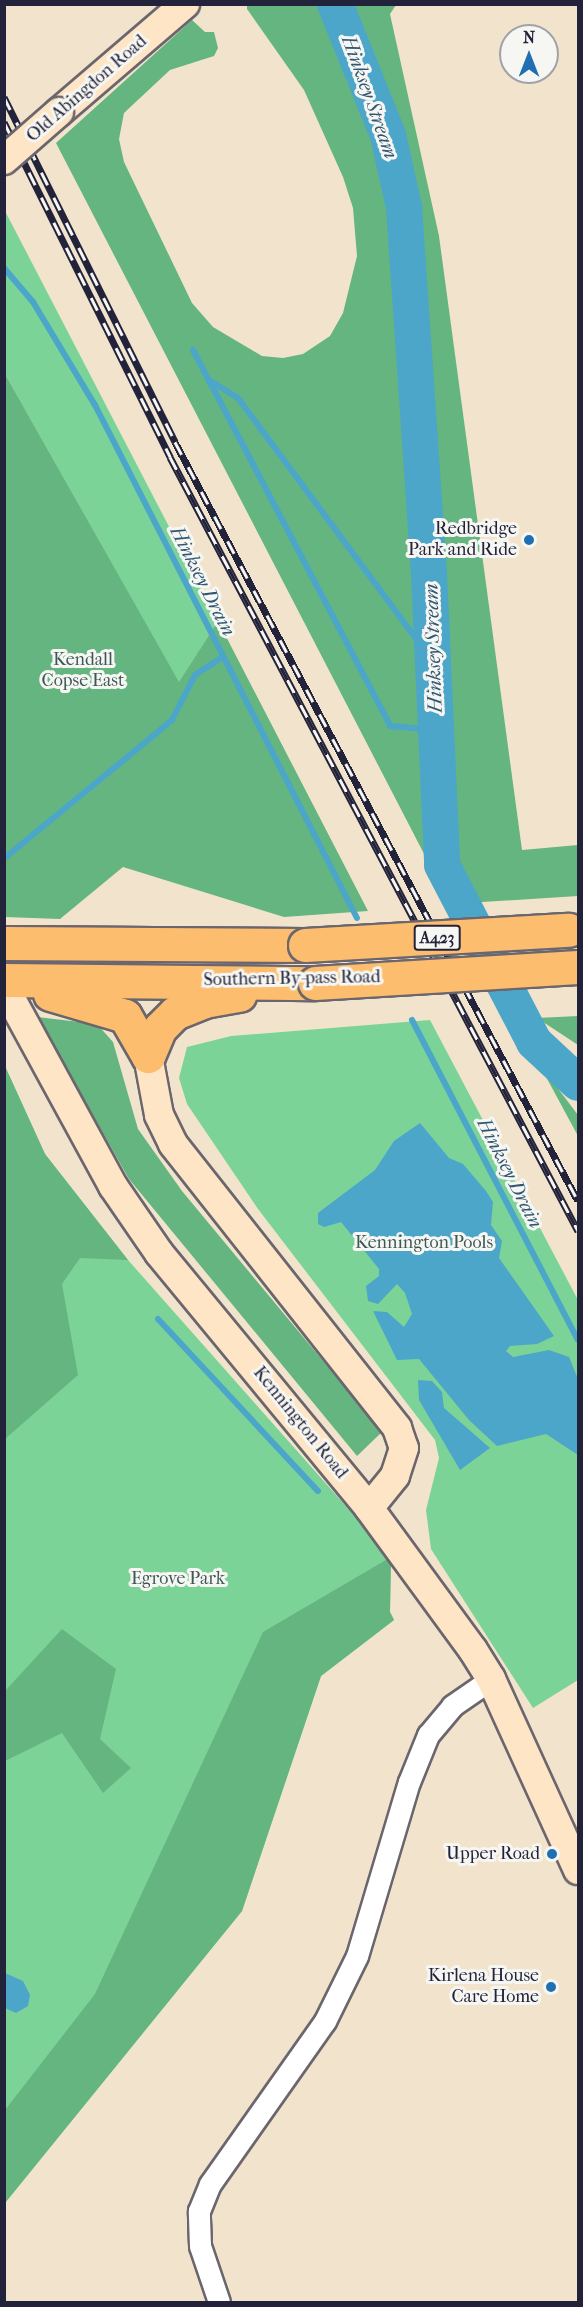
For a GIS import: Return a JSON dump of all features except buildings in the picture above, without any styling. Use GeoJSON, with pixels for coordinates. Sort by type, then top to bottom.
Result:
{"type":"FeatureCollection","features":[{"type":"Feature","properties":{"kind":"highway","name":"Southern By-pass Road"},"geometry":{"type":"LineString","coordinates":[[4,943],[305,945],[574,930]]}},
{"type":"Feature","properties":{"kind":"highway","name":"Southern By-pass Road"},"geometry":{"type":"LineString","coordinates":[[4,983],[73,991],[315,983],[579,967]]}},
{"type":"Feature","properties":{"kind":"highway"},"geometry":{"type":"LineString","coordinates":[[148,1056],[160,1028],[175,1013],[204,1001],[315,983]]}},
{"type":"Feature","properties":{"kind":"highway"},"geometry":{"type":"LineString","coordinates":[[73,991],[125,1016],[148,1056]]}},
{"type":"Feature","properties":{"kind":"street","name":"Old Abingdon Road"},"geometry":{"type":"LineString","coordinates":[[4,160],[177,12]]}},
{"type":"Feature","properties":{"kind":"street","name":"Kennington Road"},"geometry":{"type":"LineString","coordinates":[[4,983],[113,1186],[153,1244],[369,1508],[491,1679],[579,1870]]}},
{"type":"Feature","properties":{"kind":"street"},"geometry":{"type":"LineString","coordinates":[[148,1056],[159,1115],[173,1144],[397,1428],[404,1448],[395,1476],[369,1508]]}},
{"type":"Feature","properties":{"kind":"street"},"geometry":{"type":"LineString","coordinates":[[219,2302],[200,2246],[199,2211],[210,2184],[326,2021],[357,1956],[409,1782],[428,1735],[452,1706],[491,1679]]}},
{"type":"Feature","properties":{"kind":"green space"},"geometry":{"type":"Polygon","coordinates":[[[247,5],[396,5],[390,14],[439,236],[522,850],[578,845],[578,896],[450,904],[56,143],[192,20],[205,32],[214,32],[218,48],[214,56],[170,70],[124,113],[119,139],[124,162],[192,303],[213,327],[262,356],[283,358],[303,354],[330,336],[343,313],[357,256],[353,208],[343,177],[304,90],[247,9],[247,5]]]}},
{"type":"Feature","properties":{"kind":"green space"},"geometry":{"type":"Polygon","coordinates":[[[4,209],[218,621],[179,683],[5,374],[4,209]]]}},
{"type":"Feature","properties":{"kind":"green space","name":"Kendall Copse East"},"geometry":{"type":"Polygon","coordinates":[[[5,374],[179,682],[218,621],[368,911],[284,917],[123,867],[60,919],[5,917],[5,374]]]}},
{"type":"Feature","properties":{"kind":"green space"},"geometry":{"type":"Polygon","coordinates":[[[578,1016],[578,1045],[537,1018],[578,1016]]]}},
{"type":"Feature","properties":{"kind":"green space"},"geometry":{"type":"Polygon","coordinates":[[[37,1017],[97,1024],[113,1042],[138,1129],[182,1191],[382,1432],[357,1456],[129,1179],[37,1017]]]}},
{"type":"Feature","properties":{"kind":"green space","name":"Kennington Pools"},"geometry":{"type":"Polygon","coordinates":[[[430,1020],[578,1300],[578,1680],[533,1708],[431,1549],[426,1510],[439,1458],[435,1440],[258,1209],[187,1104],[179,1078],[187,1047],[231,1036],[430,1020]]]}},
{"type":"Feature","properties":{"kind":"green space"},"geometry":{"type":"Polygon","coordinates":[[[538,1062],[578,1115],[578,1136],[538,1062]]]}},
{"type":"Feature","properties":{"kind":"green space","name":"Egrove Park"},"geometry":{"type":"Polygon","coordinates":[[[4,1064],[45,1154],[128,1260],[391,1557],[390,1612],[394,1620],[321,1676],[242,1911],[5,2203],[4,1064]]]}},
{"type":"Feature","properties":{"kind":"green space"},"geometry":{"type":"Polygon","coordinates":[[[4,1064],[45,1154],[128,1260],[80,1258],[62,1284],[78,1375],[5,1439],[4,1064]]]}},
{"type":"Feature","properties":{"kind":"green space"},"geometry":{"type":"Polygon","coordinates":[[[391,1557],[390,1612],[394,1620],[321,1676],[242,1911],[5,2203],[5,2110],[95,1994],[263,1632],[391,1557]]]}},
{"type":"Feature","properties":{"kind":"green space"},"geometry":{"type":"Polygon","coordinates":[[[62,1629],[116,1669],[100,1739],[131,1768],[103,1793],[62,1733],[5,1761],[5,1691],[62,1629]]]}},
{"type":"Feature","properties":{"kind":"water"},"geometry":{"type":"Polygon","coordinates":[[[420,1123],[449,1158],[463,1164],[493,1202],[491,1225],[502,1241],[499,1258],[554,1336],[537,1344],[510,1346],[506,1351],[513,1357],[549,1350],[569,1357],[578,1379],[578,1455],[546,1434],[497,1446],[469,1420],[419,1359],[397,1360],[373,1311],[387,1312],[404,1327],[412,1314],[405,1293],[397,1284],[378,1304],[368,1301],[366,1286],[379,1276],[379,1269],[341,1222],[324,1227],[318,1224],[318,1213],[375,1170],[394,1141],[420,1123]]]}},
{"type":"Feature","properties":{"kind":"water"},"geometry":{"type":"Polygon","coordinates":[[[418,1380],[432,1381],[442,1392],[444,1408],[490,1448],[460,1470],[419,1400],[418,1380]]]}},
{"type":"Feature","properties":{"kind":"water"},"geometry":{"type":"Polygon","coordinates":[[[5,1973],[23,1981],[30,1995],[28,2006],[16,2013],[5,2008],[5,1973]]]}},
{"type":"Feature","properties":{"kind":"waterway","name":"Hinksey Stream"},"geometry":{"type":"LineString","coordinates":[[335,4],[388,135],[404,207],[429,574],[442,865],[534,1042],[578,1083]]}},
{"type":"Feature","properties":{"kind":"waterway","name":"Hinksey Drain"},"geometry":{"type":"LineString","coordinates":[[4,268],[33,302],[95,405],[357,918]]}},
{"type":"Feature","properties":{"kind":"waterway"},"geometry":{"type":"LineString","coordinates":[[193,350],[390,726],[436,730]]}},
{"type":"Feature","properties":{"kind":"waterway"},"geometry":{"type":"LineString","coordinates":[[209,380],[238,398],[433,662]]}},
{"type":"Feature","properties":{"kind":"waterway"},"geometry":{"type":"LineString","coordinates":[[6,857],[172,720],[195,675],[223,657]]}},
{"type":"Feature","properties":{"kind":"waterway","name":"Hinksey Drain"},"geometry":{"type":"LineString","coordinates":[[412,1020],[578,1340]]}},
{"type":"Feature","properties":{"kind":"waterway"},"geometry":{"type":"LineString","coordinates":[[158,1319],[318,1491]]}},
{"type":"Feature","properties":{"kind":"railway"},"geometry":{"type":"LineString","coordinates":[[4,97],[175,442],[578,1201]]}},
{"type":"Feature","properties":{"kind":"railway"},"geometry":{"type":"LineString","coordinates":[[4,122],[170,457],[578,1231]]}},
{"type":"Feature","properties":{"kind":"place","name":"Redbridge Park and Ride"},"geometry":{"type":"Point","coordinates":[529,540]}},
{"type":"Feature","properties":{"kind":"place","name":"Upper Road"},"geometry":{"type":"Point","coordinates":[552,1854]}},
{"type":"Feature","properties":{"kind":"place","name":"Kirlena House Care Home"},"geometry":{"type":"Point","coordinates":[551,1987]}}]}
